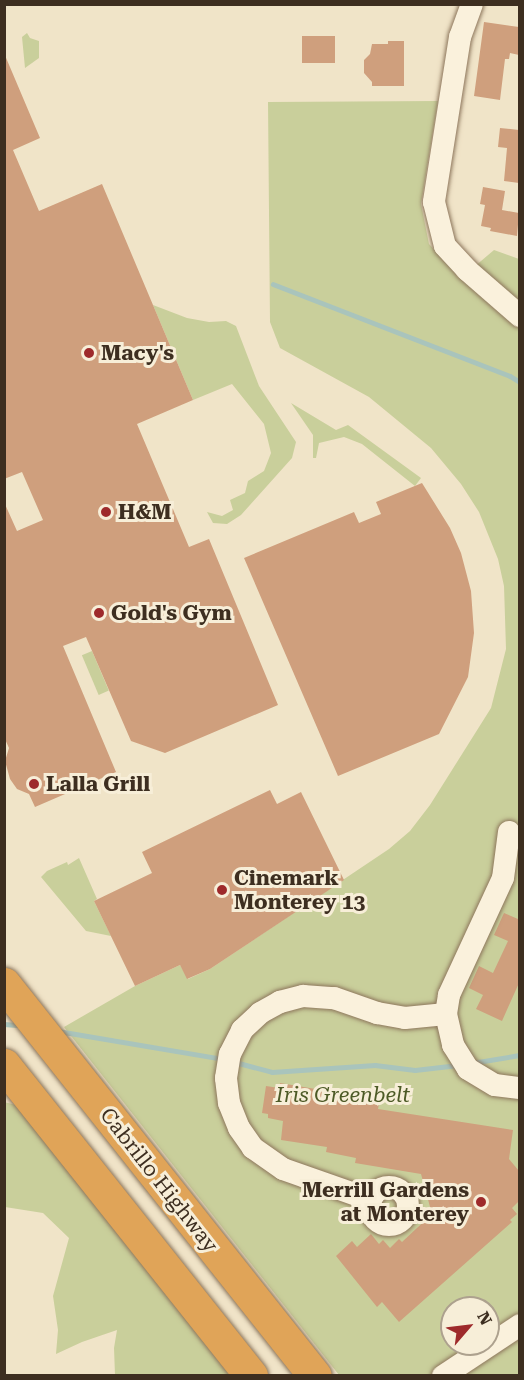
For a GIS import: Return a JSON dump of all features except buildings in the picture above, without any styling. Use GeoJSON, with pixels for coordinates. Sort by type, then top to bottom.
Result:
{"type":"FeatureCollection","features":[{"type":"Feature","properties":{"kind":"highway","name":"Cabrillo Highway"},"geometry":{"type":"LineString","coordinates":[[4,984],[315,1376]]}},
{"type":"Feature","properties":{"kind":"highway"},"geometry":{"type":"LineString","coordinates":[[4,1065],[250,1376]]}},
{"type":"Feature","properties":{"kind":"street"},"geometry":{"type":"LineString","coordinates":[[472,4],[460,37],[434,202],[445,246],[467,270],[519,316]]}},
{"type":"Feature","properties":{"kind":"street"},"geometry":{"type":"LineString","coordinates":[[508,832],[503,878],[449,995],[446,1014],[453,1045],[468,1069],[495,1085],[519,1088]]}},
{"type":"Feature","properties":{"kind":"street"},"geometry":{"type":"LineString","coordinates":[[371,1200],[283,1169],[253,1148],[239,1128],[229,1103],[226,1078],[230,1054],[242,1030],[260,1013],[280,1002],[303,996],[334,998],[377,1013],[405,1018],[446,1014]]}},
{"type":"Feature","properties":{"kind":"street"},"geometry":{"type":"LineString","coordinates":[[443,1376],[519,1325]]}},
{"type":"Feature","properties":{"kind":"green space"},"geometry":{"type":"Polygon","coordinates":[[[27,33],[30,38],[39,41],[39,58],[25,68],[22,37],[27,33]]]}},
{"type":"Feature","properties":{"kind":"green space","name":"Iris Greenbelt"},"geometry":{"type":"Polygon","coordinates":[[[438,101],[421,204],[429,244],[461,278],[494,250],[519,259],[519,1375],[339,1375],[64,1027],[135,986],[180,965],[188,979],[210,969],[389,849],[410,831],[430,805],[491,708],[506,649],[504,586],[498,559],[479,512],[461,484],[431,448],[369,397],[280,348],[270,322],[268,102],[438,101]]]}},
{"type":"Feature","properties":{"kind":"green space"},"geometry":{"type":"Polygon","coordinates":[[[153,305],[187,318],[209,322],[226,321],[236,326],[259,386],[296,442],[292,458],[241,515],[227,524],[213,523],[207,512],[222,516],[233,510],[230,500],[245,493],[248,481],[264,471],[271,453],[264,424],[232,384],[193,400],[153,305]]]}},
{"type":"Feature","properties":{"kind":"green space"},"geometry":{"type":"Polygon","coordinates":[[[291,403],[336,430],[348,425],[421,478],[415,486],[362,444],[344,437],[319,443],[316,458],[313,458],[313,435],[291,403]]]}},
{"type":"Feature","properties":{"kind":"green space"},"geometry":{"type":"Polygon","coordinates":[[[92,651],[109,691],[99,695],[82,655],[92,651]]]}},
{"type":"Feature","properties":{"kind":"green space"},"geometry":{"type":"Polygon","coordinates":[[[79,858],[97,899],[94,901],[111,936],[86,931],[41,877],[47,871],[67,862],[68,865],[79,858]]]}},
{"type":"Feature","properties":{"kind":"green space"},"geometry":{"type":"Polygon","coordinates":[[[4,1102],[16,1105],[230,1375],[115,1375],[114,1348],[117,1330],[56,1354],[58,1330],[53,1296],[69,1238],[43,1213],[5,1207],[4,1102]]]}},
{"type":"Feature","properties":{"kind":"waterway"},"geometry":{"type":"LineString","coordinates":[[273,284],[510,376],[520,382]]}},
{"type":"Feature","properties":{"kind":"waterway"},"geometry":{"type":"LineString","coordinates":[[4,1024],[20,1025]]}},
{"type":"Feature","properties":{"kind":"waterway"},"geometry":{"type":"LineString","coordinates":[[58,1031],[224,1059]]}},
{"type":"Feature","properties":{"kind":"waterway"},"geometry":{"type":"LineString","coordinates":[[472,1063],[520,1055]]}},
{"type":"Feature","properties":{"kind":"waterway"},"geometry":{"type":"LineString","coordinates":[[235,1062],[272,1072],[375,1065],[415,1070],[458,1065]]}},
{"type":"Feature","properties":{"kind":"place","name":"Macy's"},"geometry":{"type":"Point","coordinates":[89,353]}},
{"type":"Feature","properties":{"kind":"place","name":"H&M"},"geometry":{"type":"Point","coordinates":[106,512]}},
{"type":"Feature","properties":{"kind":"place","name":"Gold's Gym"},"geometry":{"type":"Point","coordinates":[99,613]}},
{"type":"Feature","properties":{"kind":"place","name":"Lalla Grill"},"geometry":{"type":"Point","coordinates":[34,784]}},
{"type":"Feature","properties":{"kind":"place","name":"Cinemark Monterey 13"},"geometry":{"type":"Point","coordinates":[222,890]}},
{"type":"Feature","properties":{"kind":"place","name":"Merrill Gardens at Monterey"},"geometry":{"type":"Point","coordinates":[481,1202]}}]}
